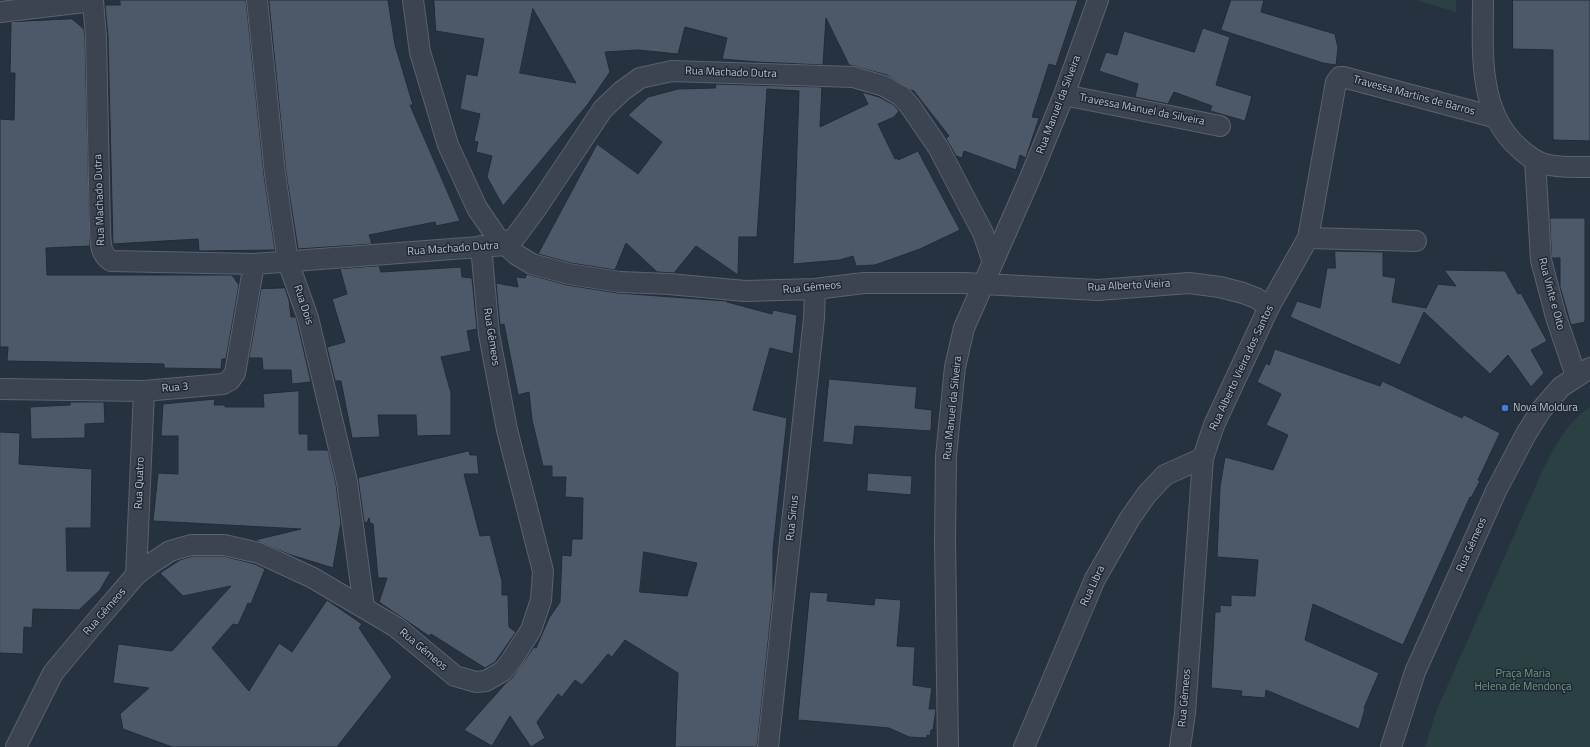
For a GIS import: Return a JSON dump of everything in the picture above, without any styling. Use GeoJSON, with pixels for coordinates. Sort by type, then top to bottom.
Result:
{"type":"FeatureCollection","features":[{"type":"Feature","properties":{"kind":"street","name":"Rua Dois"},"geometry":{"type":"LineString","coordinates":[[257,0],[275,174],[288,262],[308,318],[347,482],[364,607]]}},
{"type":"Feature","properties":{"kind":"street","name":"Rua Gêmeos"},"geometry":{"type":"LineString","coordinates":[[413,0],[420,52],[448,145],[477,208],[496,236],[505,245],[532,264],[569,274],[620,282],[669,284],[745,291],[815,288],[864,283],[984,284]]}},
{"type":"Feature","properties":{"kind":"street","name":"Rua Manuel da Silveira"},"geometry":{"type":"LineString","coordinates":[[948,747],[945,541],[946,456],[955,367],[964,328],[1030,178],[1064,95],[1098,0]]}},
{"type":"Feature","properties":{"kind":"street"},"geometry":{"type":"LineString","coordinates":[[1483,0],[1483,60],[1488,98],[1494,117],[1513,143],[1535,160],[1544,164],[1565,167],[1590,167]]}},
{"type":"Feature","properties":{"kind":"street","name":"Rua Machado Dutra"},"geometry":{"type":"LineString","coordinates":[[0,12],[93,1],[96,37],[100,232],[102,252],[105,257],[111,261],[175,261],[254,264],[505,245],[516,236],[536,209],[603,109],[622,90],[640,78],[672,71],[680,71],[853,77],[884,86],[901,96],[910,106],[938,147],[983,234],[993,262]]}},
{"type":"Feature","properties":{"kind":"street","name":"Travessa Martins de Barros"},"geometry":{"type":"LineString","coordinates":[[1308,238],[1336,82],[1340,77],[1494,117]]}},
{"type":"Feature","properties":{"kind":"street","name":"Travessa Manuel da Silveira"},"geometry":{"type":"LineString","coordinates":[[1064,95],[1220,126]]}},
{"type":"Feature","properties":{"kind":"street","name":"Rua Vinte e Oito"},"geometry":{"type":"LineString","coordinates":[[1535,160],[1541,260],[1556,317],[1583,372]]}},
{"type":"Feature","properties":{"kind":"street"},"geometry":{"type":"LineString","coordinates":[[1308,238],[1416,241]]}},
{"type":"Feature","properties":{"kind":"street","name":"Rua Alberto Vieira dos Santos"},"geometry":{"type":"LineString","coordinates":[[1203,458],[1214,425],[1269,307],[1308,238]]}},
{"type":"Feature","properties":{"kind":"street","name":"Rua Gêmeos"},"geometry":{"type":"LineString","coordinates":[[16,747],[53,672],[136,576],[170,551],[192,545],[224,544],[259,553],[313,578],[396,627],[455,676],[476,682],[486,680],[496,676],[512,661],[531,630],[541,600],[543,571],[507,430],[489,334],[481,246]]}},
{"type":"Feature","properties":{"kind":"street","name":"Rua 3"},"geometry":{"type":"LineString","coordinates":[[0,389],[144,391],[223,384],[230,380],[235,373],[254,264]]}},
{"type":"Feature","properties":{"kind":"street","name":"Rua Alberto Vieira"},"geometry":{"type":"LineString","coordinates":[[984,284],[1098,290],[1189,283],[1220,286],[1256,298],[1269,307]]}},
{"type":"Feature","properties":{"kind":"street","name":"Rua Sirius"},"geometry":{"type":"LineString","coordinates":[[768,747],[814,318],[815,288]]}},
{"type":"Feature","properties":{"kind":"street","name":"Rua Gêmeos"},"geometry":{"type":"LineString","coordinates":[[1391,747],[1415,672],[1496,491],[1526,434],[1541,410],[1561,387],[1583,372]]}},
{"type":"Feature","properties":{"kind":"street","name":"Rua Quatro"},"geometry":{"type":"LineString","coordinates":[[136,576],[144,391]]}},
{"type":"Feature","properties":{"kind":"street","name":"Rua Gêmeos"},"geometry":{"type":"LineString","coordinates":[[1180,747],[1185,713],[1203,458]]}},
{"type":"Feature","properties":{"kind":"street","name":"Rua Libra"},"geometry":{"type":"LineString","coordinates":[[1024,747],[1095,579],[1130,518],[1147,494],[1165,476],[1203,458]]}},
{"type":"Feature","properties":{"kind":"green space"},"geometry":{"type":"Polygon","coordinates":[[[1416,0],[1456,0],[1456,12],[1416,0]]]}},
{"type":"Feature","properties":{"kind":"green space","name":"Praça Maria Helena de Mendonça"},"geometry":{"type":"Polygon","coordinates":[[[1590,407],[1590,747],[1425,747],[1436,712],[1550,455],[1567,429],[1581,413],[1590,407]]]}},
{"type":"Feature","properties":{"kind":"building"},"geometry":{"type":"Polygon","coordinates":[[[120,0],[246,0],[264,175],[275,250],[199,251],[198,239],[113,244],[108,37],[105,5],[120,5],[120,0]]]}},
{"type":"Feature","properties":{"kind":"building"},"geometry":{"type":"Polygon","coordinates":[[[269,0],[388,0],[395,45],[413,105],[410,105],[460,221],[436,226],[435,222],[369,235],[372,244],[298,249],[286,173],[269,0]]]}},
{"type":"Feature","properties":{"kind":"building"},"geometry":{"type":"Polygon","coordinates":[[[434,0],[1078,0],[1056,66],[1049,64],[1032,117],[1039,118],[1026,158],[1020,155],[1016,170],[964,151],[962,158],[956,156],[946,138],[949,136],[913,90],[912,91],[887,75],[849,65],[826,18],[823,65],[722,59],[727,38],[685,27],[678,54],[638,50],[605,52],[610,72],[588,104],[503,206],[487,177],[492,156],[476,152],[478,142],[474,141],[480,114],[460,109],[466,74],[477,76],[484,39],[436,31],[434,0]],[[533,9],[520,73],[576,83],[533,9]]]}},
{"type":"Feature","properties":{"kind":"building"},"geometry":{"type":"Polygon","coordinates":[[[1231,0],[1264,0],[1261,12],[1335,34],[1338,48],[1336,65],[1323,63],[1221,30],[1231,0]]]}},
{"type":"Feature","properties":{"kind":"building"},"geometry":{"type":"Polygon","coordinates":[[[1513,0],[1590,0],[1590,141],[1553,140],[1553,50],[1513,49],[1513,0]]]}},
{"type":"Feature","properties":{"kind":"building"},"geometry":{"type":"Polygon","coordinates":[[[72,19],[84,29],[85,38],[90,246],[46,248],[47,275],[232,275],[239,285],[226,359],[222,359],[221,369],[164,368],[164,364],[7,361],[8,347],[0,347],[0,119],[14,120],[15,73],[10,73],[11,22],[72,19]]]}},
{"type":"Feature","properties":{"kind":"building"},"geometry":{"type":"Polygon","coordinates":[[[1203,28],[1230,37],[1216,85],[1252,96],[1245,121],[1210,111],[1212,106],[1174,92],[1168,104],[1135,97],[1138,84],[1099,71],[1106,52],[1117,55],[1124,31],[1194,52],[1203,28]]]}},
{"type":"Feature","properties":{"kind":"building"},"geometry":{"type":"Polygon","coordinates":[[[716,84],[822,87],[820,127],[868,104],[862,92],[879,97],[894,105],[899,111],[894,117],[878,124],[895,159],[897,158],[898,160],[918,151],[960,230],[920,249],[875,265],[856,266],[853,256],[840,260],[793,264],[799,91],[767,89],[757,237],[739,237],[738,275],[696,246],[674,273],[657,272],[626,243],[615,270],[571,263],[538,254],[597,144],[638,174],[662,142],[628,115],[648,97],[678,89],[715,88],[716,84]]]}},
{"type":"Feature","properties":{"kind":"building"},"geometry":{"type":"Polygon","coordinates":[[[1550,218],[1585,218],[1585,322],[1571,325],[1560,287],[1560,258],[1552,258],[1550,218]]]}},
{"type":"Feature","properties":{"kind":"building"},"geometry":{"type":"Polygon","coordinates":[[[1335,251],[1383,252],[1383,276],[1396,278],[1392,302],[1426,308],[1438,284],[1456,286],[1444,270],[1505,271],[1518,294],[1521,293],[1547,341],[1531,350],[1544,373],[1531,387],[1508,355],[1490,374],[1424,312],[1400,365],[1290,317],[1297,301],[1320,308],[1327,268],[1335,268],[1335,251]]]}},
{"type":"Feature","properties":{"kind":"building"},"geometry":{"type":"Polygon","coordinates":[[[379,266],[381,272],[461,267],[462,277],[472,278],[477,329],[467,331],[471,351],[441,357],[451,393],[451,435],[417,436],[416,415],[378,415],[380,437],[352,438],[341,381],[335,381],[327,347],[345,342],[332,299],[347,294],[340,269],[379,266]]]}},
{"type":"Feature","properties":{"kind":"building"},"geometry":{"type":"Polygon","coordinates":[[[527,274],[567,285],[618,293],[727,301],[772,314],[773,310],[797,315],[793,354],[770,348],[753,410],[787,418],[773,550],[773,595],[757,747],[675,747],[678,673],[625,640],[612,657],[608,654],[582,685],[575,680],[562,697],[558,694],[537,722],[545,738],[531,747],[510,716],[492,746],[464,730],[512,678],[534,647],[536,648],[549,618],[560,602],[562,555],[571,556],[572,539],[582,539],[583,498],[565,497],[566,477],[552,477],[552,466],[543,466],[532,420],[529,392],[518,395],[504,324],[500,325],[496,283],[518,287],[516,277],[525,278],[527,274]],[[644,552],[640,592],[687,596],[697,563],[644,552]]]}},
{"type":"Feature","properties":{"kind":"building"},"geometry":{"type":"Polygon","coordinates":[[[285,288],[289,300],[291,317],[296,317],[311,382],[292,384],[291,370],[263,370],[262,358],[249,358],[261,289],[285,288]]]}},
{"type":"Feature","properties":{"kind":"building"},"geometry":{"type":"Polygon","coordinates":[[[1275,349],[1380,386],[1382,381],[1462,418],[1464,415],[1500,433],[1478,480],[1480,481],[1471,498],[1470,497],[1403,645],[1313,604],[1305,640],[1379,673],[1364,708],[1365,709],[1359,729],[1266,690],[1265,698],[1241,696],[1242,691],[1211,688],[1215,612],[1220,612],[1220,605],[1231,606],[1231,595],[1255,596],[1258,560],[1217,557],[1220,487],[1225,457],[1273,470],[1288,435],[1266,425],[1281,394],[1257,382],[1266,363],[1269,365],[1275,349]]]}},
{"type":"Feature","properties":{"kind":"building"},"geometry":{"type":"Polygon","coordinates":[[[829,379],[917,387],[915,408],[932,410],[931,431],[855,426],[853,445],[823,442],[829,379]]]}},
{"type":"Feature","properties":{"kind":"building"},"geometry":{"type":"Polygon","coordinates":[[[299,391],[299,434],[308,434],[308,450],[328,450],[336,484],[341,523],[333,568],[288,554],[255,540],[301,529],[153,521],[158,473],[178,474],[178,436],[161,436],[163,404],[215,399],[214,405],[225,405],[225,407],[264,407],[263,394],[299,391]]]}},
{"type":"Feature","properties":{"kind":"building"},"geometry":{"type":"Polygon","coordinates":[[[70,402],[104,402],[105,423],[85,424],[85,438],[31,439],[30,407],[70,405],[70,402]]]}},
{"type":"Feature","properties":{"kind":"building"},"geometry":{"type":"Polygon","coordinates":[[[0,432],[20,433],[19,464],[92,469],[91,528],[66,528],[67,571],[111,571],[100,590],[79,610],[33,609],[32,628],[24,627],[23,654],[0,653],[0,432]]]}},
{"type":"Feature","properties":{"kind":"building"},"geometry":{"type":"Polygon","coordinates":[[[469,451],[470,455],[477,455],[479,474],[464,474],[480,536],[490,535],[502,581],[502,595],[508,595],[509,627],[516,632],[495,662],[485,668],[431,634],[429,636],[379,602],[387,578],[378,578],[373,524],[370,523],[369,518],[367,523],[364,522],[358,478],[469,451]]]}},
{"type":"Feature","properties":{"kind":"building"},"geometry":{"type":"Polygon","coordinates":[[[868,473],[912,476],[911,495],[867,491],[868,473]]]}},
{"type":"Feature","properties":{"kind":"building"},"geometry":{"type":"Polygon","coordinates":[[[193,556],[223,556],[255,564],[265,569],[251,604],[248,603],[238,625],[233,624],[212,648],[249,691],[279,643],[292,652],[327,600],[362,624],[359,628],[392,677],[337,747],[172,747],[123,729],[120,714],[149,688],[113,683],[118,644],[172,651],[231,586],[183,596],[160,573],[180,560],[193,556]]]}},
{"type":"Feature","properties":{"kind":"building"},"geometry":{"type":"Polygon","coordinates":[[[810,592],[828,593],[827,601],[874,605],[875,598],[901,600],[897,646],[915,647],[913,685],[932,688],[929,709],[936,709],[933,730],[931,730],[930,736],[927,735],[927,738],[909,737],[889,728],[798,720],[810,592]]]}},
{"type":"Feature","properties":{"kind":"place","name":"Nova Moldura"},"geometry":{"type":"Point","coordinates":[1505,408]}}]}
